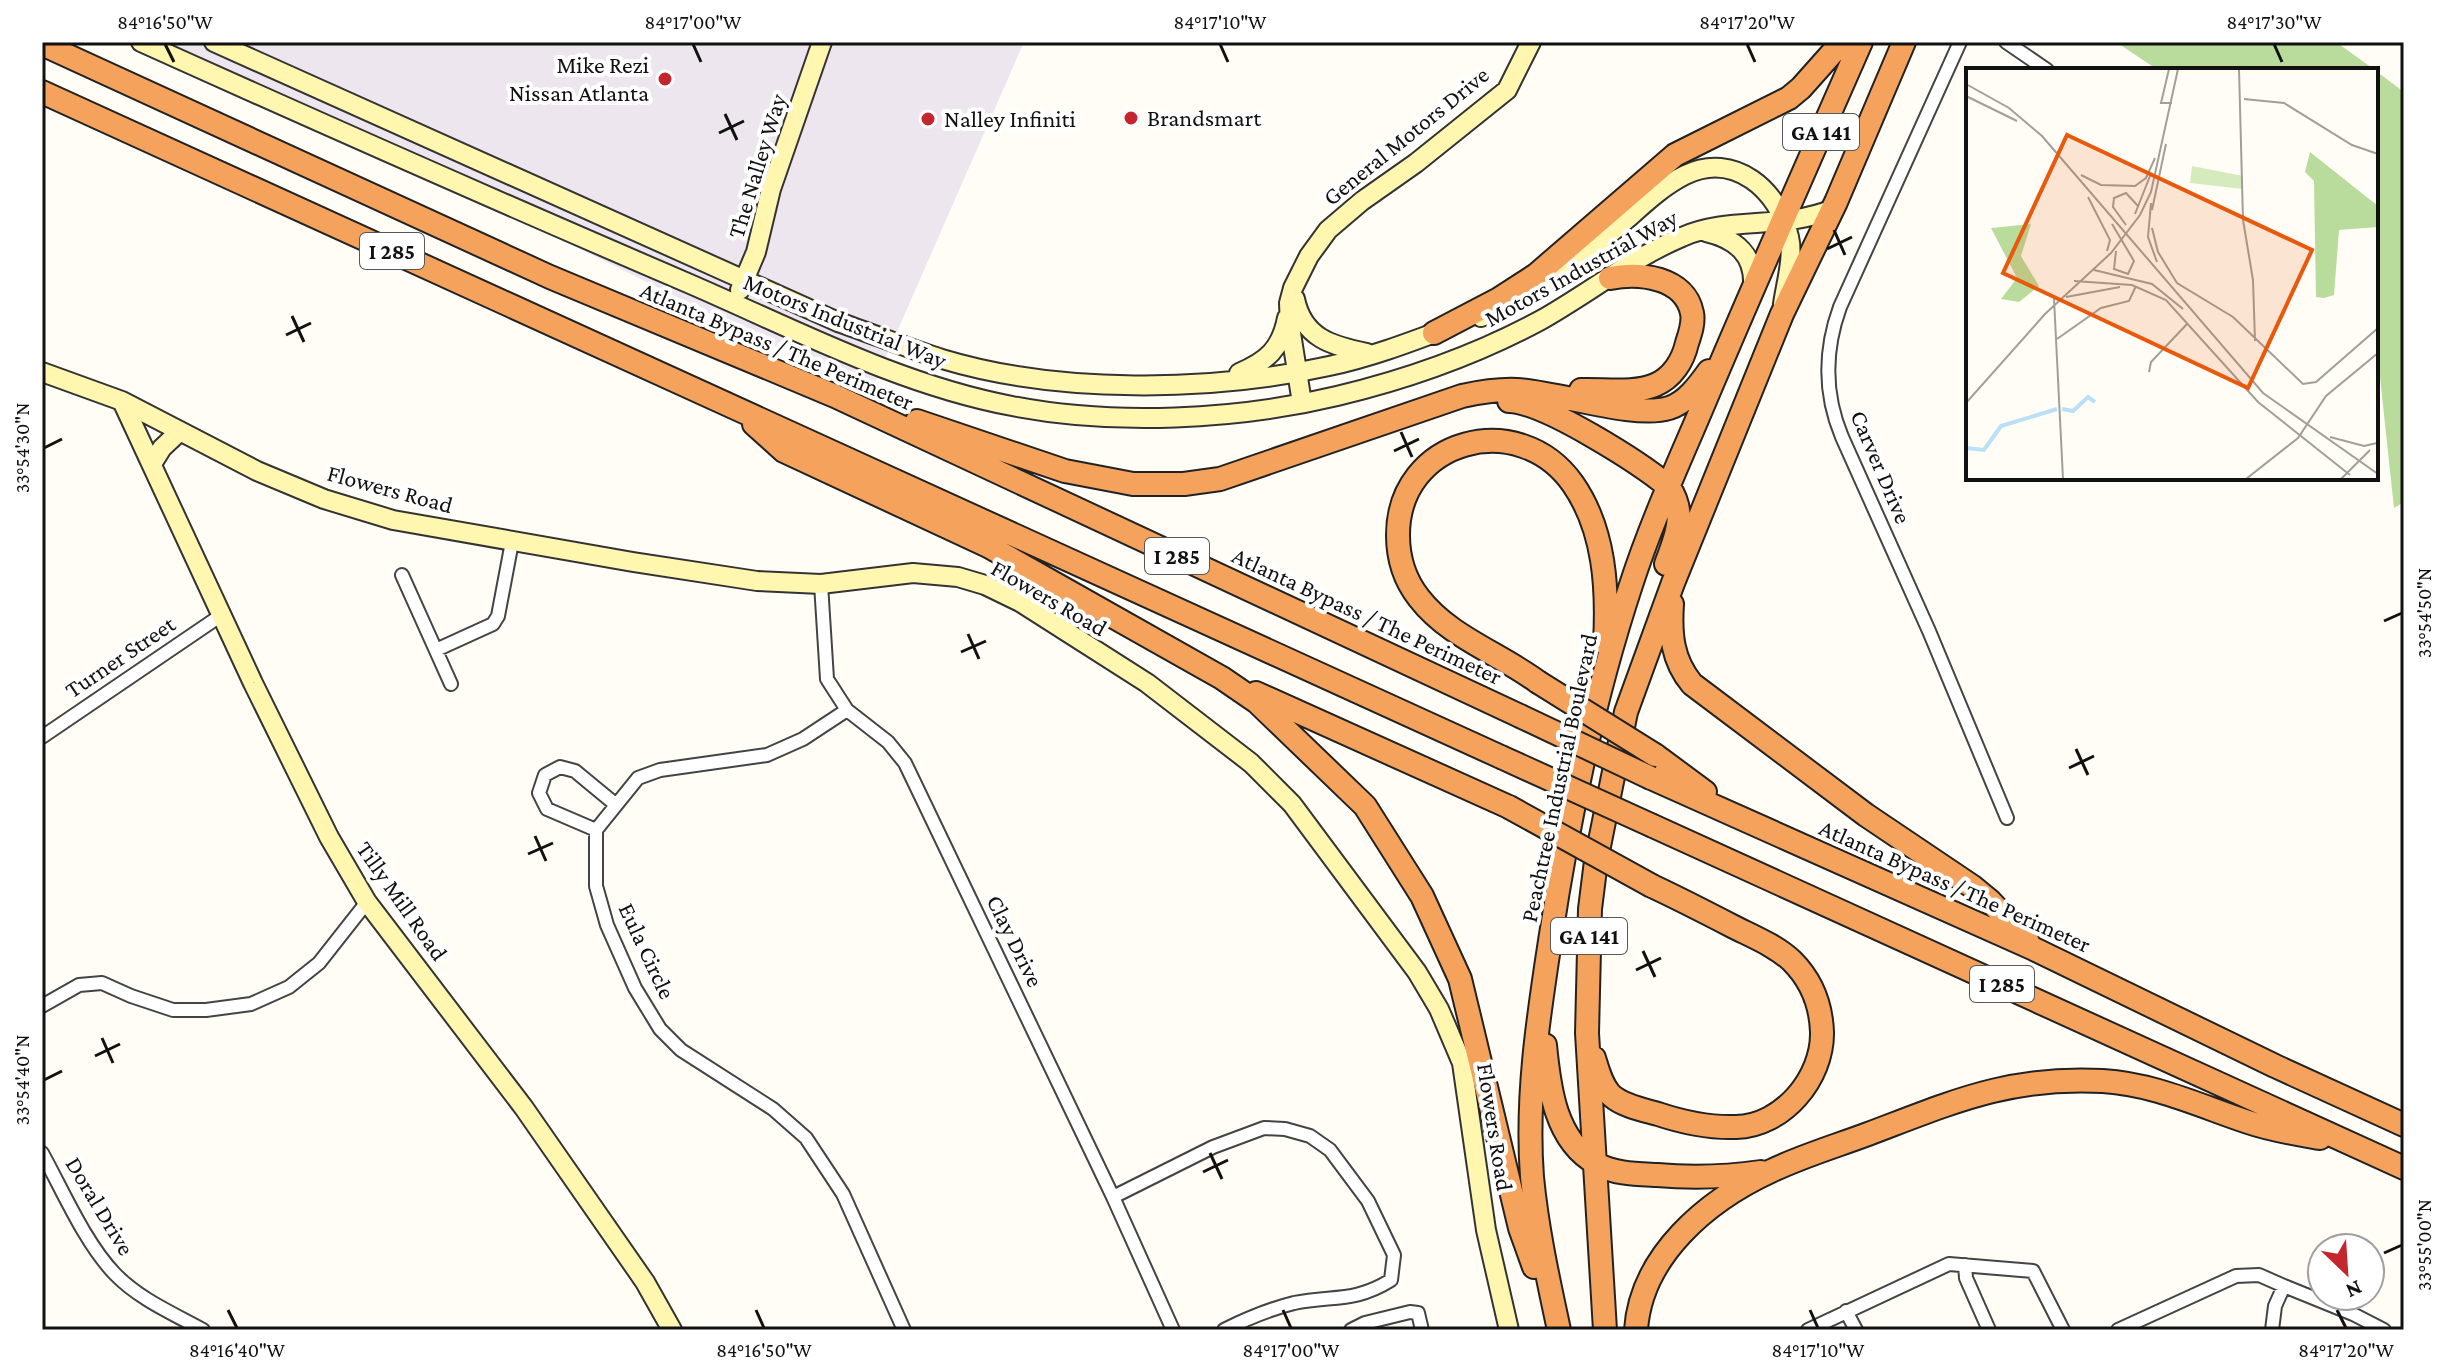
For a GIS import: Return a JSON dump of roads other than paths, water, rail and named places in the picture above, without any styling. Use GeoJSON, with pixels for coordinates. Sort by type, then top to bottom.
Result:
{"type":"FeatureCollection","features":[{"type":"Feature","properties":{"kind":"highway"},"geometry":{"type":"LineString","coordinates":[[1434,333],[1499,299],[1536,275],[1675,155],[1789,98],[1842,42]]}},
{"type":"Feature","properties":{"kind":"highway","name":"Peachtree Industrial Boulevard"},"geometry":{"type":"LineString","coordinates":[[1558,1330],[1538,1228],[1532,1175],[1532,1085],[1559,878],[1603,677],[1632,582],[1669,487],[1861,42]]}},
{"type":"Feature","properties":{"kind":"highway","name":"GA 141"},"geometry":{"type":"LineString","coordinates":[[1605,1330],[1587,1033],[1590,909],[1596,861],[1626,712],[1673,583],[1782,314],[1833,209],[1904,42]]}},
{"type":"Feature","properties":{"kind":"highway","name":"Atlanta Bypass / The Perimeter"},"geometry":{"type":"LineString","coordinates":[[42,44],[550,277],[835,396],[1651,778],[2034,949],[2404,1125]]}},
{"type":"Feature","properties":{"kind":"highway","name":"I 285"},"geometry":{"type":"LineString","coordinates":[[42,92],[2404,1168]]}},
{"type":"Feature","properties":{"kind":"highway"},"geometry":{"type":"LineString","coordinates":[[835,396],[1065,471],[1133,484],[1184,484],[1220,479],[1462,396],[1487,391],[1641,389],[1656,385],[1673,373],[1685,353],[1692,327],[1692,312],[1673,286],[1660,280],[1633,275],[1610,278]]}},
{"type":"Feature","properties":{"kind":"highway"},"geometry":{"type":"LineString","coordinates":[[1519,390],[1636,409],[1672,408],[1695,390],[1729,345]]}},
{"type":"Feature","properties":{"kind":"highway"},"geometry":{"type":"LineString","coordinates":[[1421,411],[1476,400],[1520,402],[1564,420],[1669,487],[1679,507],[1680,524],[1635,655],[1626,712]]}},
{"type":"Feature","properties":{"kind":"highway"},"geometry":{"type":"LineString","coordinates":[[742,412],[784,451],[988,546],[1222,678],[1257,702],[1365,806],[1422,896],[1460,979],[1520,1228],[1558,1330]]}},
{"type":"Feature","properties":{"kind":"highway"},"geometry":{"type":"LineString","coordinates":[[1603,677],[1605,581],[1594,528],[1580,497],[1563,472],[1531,449],[1507,441],[1468,443],[1432,462],[1406,497],[1398,525],[1401,563],[1419,598],[1438,617],[1473,643],[1655,755],[1738,817]]}},
{"type":"Feature","properties":{"kind":"highway"},"geometry":{"type":"LineString","coordinates":[[1673,583],[1673,645],[1679,666],[1692,684],[1866,815],[1973,887],[2034,949]]}},
{"type":"Feature","properties":{"kind":"highway"},"geometry":{"type":"LineString","coordinates":[[1222,678],[1509,807],[1652,886],[1778,950],[1804,974],[1819,1003],[1822,1042],[1811,1078],[1795,1099],[1754,1124],[1738,1128],[1668,1118],[1613,1097],[1601,1078],[1587,1033]]}},
{"type":"Feature","properties":{"kind":"highway"},"geometry":{"type":"LineString","coordinates":[[1541,1000],[1549,1080],[1557,1114],[1570,1138],[1595,1164],[1611,1170],[1677,1177],[1709,1178],[1770,1171]]}},
{"type":"Feature","properties":{"kind":"highway"},"geometry":{"type":"LineString","coordinates":[[1636,1330],[1640,1307],[1651,1277],[1666,1251],[1698,1218],[1721,1200],[1770,1171],[1974,1094],[2043,1081],[2107,1082],[2141,1087],[2184,1099],[2250,1123],[2350,1144]]}},
{"type":"Feature","properties":{"kind":"main road","name":"Motors Industrial Way"},"geometry":{"type":"LineString","coordinates":[[141,42],[461,186],[914,379],[1011,406],[1079,415],[1169,416],[1272,409],[1338,396],[1408,376],[1479,350],[1540,320],[1667,244],[1699,230],[1783,223],[1833,209]]}},
{"type":"Feature","properties":{"kind":"main road","name":"Motors Industrial Way"},"geometry":{"type":"LineString","coordinates":[[214,42],[838,322],[944,359],[1004,372],[1088,383],[1165,387],[1331,366],[1506,308],[1531,295],[1566,270],[1666,186],[1688,173],[1704,169],[1721,169],[1755,180],[1766,189],[1789,236],[1782,314]]}},
{"type":"Feature","properties":{"kind":"main road","name":"The Nalley Way"},"geometry":{"type":"LineString","coordinates":[[734,303],[756,252],[771,189],[822,42]]}},
{"type":"Feature","properties":{"kind":"main road","name":"General Motors Drive"},"geometry":{"type":"LineString","coordinates":[[1221,381],[1262,363],[1276,348],[1284,331],[1291,296],[1309,256],[1328,230],[1507,90],[1531,42]]}},
{"type":"Feature","properties":{"kind":"main road"},"geometry":{"type":"LineString","coordinates":[[1699,230],[1718,235],[1742,248],[1750,258],[1754,272],[1753,287]]}},
{"type":"Feature","properties":{"kind":"main road"},"geometry":{"type":"LineString","coordinates":[[1291,296],[1298,312],[1319,339],[1345,349],[1370,353]]}},
{"type":"Feature","properties":{"kind":"main road"},"geometry":{"type":"LineString","coordinates":[[1291,296],[1296,372],[1302,403]]}},
{"type":"Feature","properties":{"kind":"main road","name":"Flowers Road"},"geometry":{"type":"LineString","coordinates":[[42,372],[122,401],[257,471],[355,509],[393,520],[757,581],[821,584],[913,573],[939,574],[972,581],[1020,602],[1147,683],[1273,783],[1310,826],[1417,972],[1439,1009],[1462,1063],[1486,1230],[1509,1330]]}},
{"type":"Feature","properties":{"kind":"main road","name":"Tilly Mill Road"},"geometry":{"type":"LineString","coordinates":[[122,401],[253,683],[329,837],[367,902],[532,1119],[645,1282],[672,1330]]}},
{"type":"Feature","properties":{"kind":"main road"},"geometry":{"type":"LineString","coordinates":[[152,464],[162,448],[180,431]]}},
{"type":"Feature","properties":{"kind":"street","name":"Carver Drive"},"geometry":{"type":"LineString","coordinates":[[1960,42],[1840,307],[1829,345],[1828,386],[1842,437],[1929,631],[2007,818]]}},
{"type":"Feature","properties":{"kind":"street"},"geometry":{"type":"LineString","coordinates":[[2006,42],[2044,68]]}},
{"type":"Feature","properties":{"kind":"street"},"geometry":{"type":"LineString","coordinates":[[436,650],[493,624],[498,616],[512,542]]}},
{"type":"Feature","properties":{"kind":"street"},"geometry":{"type":"LineString","coordinates":[[402,575],[451,684]]}},
{"type":"Feature","properties":{"kind":"street","name":"Clay Drive"},"geometry":{"type":"LineString","coordinates":[[821,584],[827,679],[847,710],[888,742],[905,763],[1113,1197],[1173,1330]]}},
{"type":"Feature","properties":{"kind":"street","name":"Turner Street"},"geometry":{"type":"LineString","coordinates":[[42,737],[223,614]]}},
{"type":"Feature","properties":{"kind":"street"},"geometry":{"type":"LineString","coordinates":[[615,804],[575,771],[560,767],[551,769],[545,775],[539,793],[547,809],[596,830],[638,778],[660,770],[767,755],[803,739],[847,710]]}},
{"type":"Feature","properties":{"kind":"street","name":"Eula Circle"},"geometry":{"type":"LineString","coordinates":[[596,830],[596,886],[607,925],[635,988],[660,1029],[681,1050],[773,1109],[806,1138],[843,1194],[904,1330]]}},
{"type":"Feature","properties":{"kind":"street"},"geometry":{"type":"LineString","coordinates":[[42,1006],[79,985],[102,983],[173,1010],[206,1010],[251,1004],[289,987],[319,963],[367,902]]}},
{"type":"Feature","properties":{"kind":"street"},"geometry":{"type":"LineString","coordinates":[[1113,1197],[1213,1147],[1264,1128],[1310,1136],[1330,1150],[1368,1201],[1394,1255],[1391,1280],[1371,1292],[1342,1299],[1296,1303],[1253,1316],[1224,1330]]}},
{"type":"Feature","properties":{"kind":"street","name":"Doral Drive"},"geometry":{"type":"LineString","coordinates":[[42,1153],[92,1243],[115,1274],[157,1305],[203,1330]]}},
{"type":"Feature","properties":{"kind":"street"},"geometry":{"type":"LineString","coordinates":[[1808,1330],[1949,1264],[2033,1271],[2063,1330]]}},
{"type":"Feature","properties":{"kind":"street"},"geometry":{"type":"LineString","coordinates":[[1965,1265],[1966,1278],[1989,1330]]}},
{"type":"Feature","properties":{"kind":"street"},"geometry":{"type":"LineString","coordinates":[[2118,1330],[2236,1276],[2259,1275],[2384,1330]]}},
{"type":"Feature","properties":{"kind":"street"},"geometry":{"type":"LineString","coordinates":[[2272,1330],[2275,1306],[2284,1286]]}},
{"type":"Feature","properties":{"kind":"street"},"geometry":{"type":"LineString","coordinates":[[1846,1311],[1856,1330]]}},
{"type":"Feature","properties":{"kind":"street"},"geometry":{"type":"LineString","coordinates":[[1351,1330],[1365,1323],[1410,1312],[1418,1313],[1422,1330]]}},
{"type":"Feature","properties":{"kind":"place","name":"Mike Rezi Nissan Atlanta"},"geometry":{"type":"Point","coordinates":[665,79]}},
{"type":"Feature","properties":{"kind":"place","name":"Brandsmart"},"geometry":{"type":"Point","coordinates":[1131,118]}},
{"type":"Feature","properties":{"kind":"place","name":"Nalley Infiniti"},"geometry":{"type":"Point","coordinates":[928,119]}}]}
